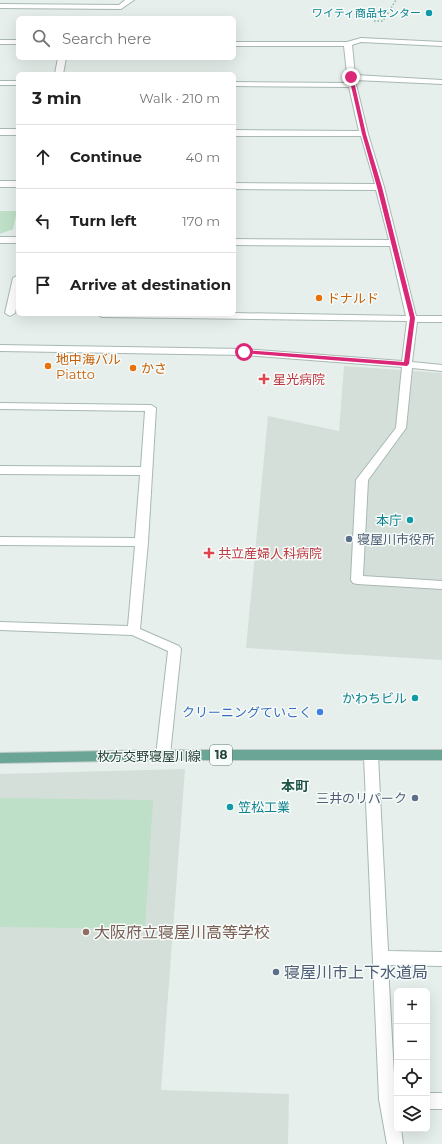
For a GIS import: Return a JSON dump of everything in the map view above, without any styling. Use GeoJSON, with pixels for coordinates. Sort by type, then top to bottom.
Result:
{"type":"FeatureCollection","features":[{"type":"Feature","properties":{"kind":"main road","name":"枚方交野寝屋川線"},"geometry":{"type":"LineString","coordinates":[[0,758],[163,755],[442,755]]}},
{"type":"Feature","properties":{"kind":"street"},"geometry":{"type":"LineString","coordinates":[[0,6],[121,7],[130,0]]}},
{"type":"Feature","properties":{"kind":"street"},"geometry":{"type":"LineString","coordinates":[[236,44],[351,43],[361,40],[442,44]]}},
{"type":"Feature","properties":{"kind":"street"},"geometry":{"type":"LineString","coordinates":[[0,42],[16,42]]}},
{"type":"Feature","properties":{"kind":"street"},"geometry":{"type":"LineString","coordinates":[[351,43],[351,81],[364,134],[380,187],[412,318],[401,428],[362,480],[357,580],[442,585]]}},
{"type":"Feature","properties":{"kind":"street"},"geometry":{"type":"LineString","coordinates":[[59,72],[62,60]]}},
{"type":"Feature","properties":{"kind":"street"},"geometry":{"type":"LineString","coordinates":[[236,84],[351,81],[442,82]]}},
{"type":"Feature","properties":{"kind":"street"},"geometry":{"type":"LineString","coordinates":[[0,83],[16,83]]}},
{"type":"Feature","properties":{"kind":"street"},"geometry":{"type":"LineString","coordinates":[[0,132],[16,132]]}},
{"type":"Feature","properties":{"kind":"street"},"geometry":{"type":"LineString","coordinates":[[236,133],[364,134]]}},
{"type":"Feature","properties":{"kind":"street"},"geometry":{"type":"LineString","coordinates":[[0,184],[16,184]]}},
{"type":"Feature","properties":{"kind":"street"},"geometry":{"type":"LineString","coordinates":[[236,186],[380,187]]}},
{"type":"Feature","properties":{"kind":"street"},"geometry":{"type":"LineString","coordinates":[[0,240],[16,240]]}},
{"type":"Feature","properties":{"kind":"street"},"geometry":{"type":"LineString","coordinates":[[236,242],[394,243]]}},
{"type":"Feature","properties":{"kind":"street"},"geometry":{"type":"LineString","coordinates":[[9,313],[16,286]]}},
{"type":"Feature","properties":{"kind":"street"},"geometry":{"type":"LineString","coordinates":[[236,316],[442,319]]}},
{"type":"Feature","properties":{"kind":"street"},"geometry":{"type":"LineString","coordinates":[[0,348],[244,352],[442,368]]}},
{"type":"Feature","properties":{"kind":"street"},"geometry":{"type":"LineString","coordinates":[[0,406],[151,408],[142,542],[134,631]]}},
{"type":"Feature","properties":{"kind":"street"},"geometry":{"type":"LineString","coordinates":[[0,470],[147,471]]}},
{"type":"Feature","properties":{"kind":"street"},"geometry":{"type":"LineString","coordinates":[[0,541],[142,542]]}},
{"type":"Feature","properties":{"kind":"street"},"geometry":{"type":"LineString","coordinates":[[0,626],[134,631],[175,649],[163,755]]}},
{"type":"Feature","properties":{"kind":"street"},"geometry":{"type":"LineString","coordinates":[[371,756],[380,958],[395,1144]]}},
{"type":"Feature","properties":{"kind":"street"},"geometry":{"type":"LineString","coordinates":[[380,958],[442,959]]}},
{"type":"Feature","properties":{"kind":"street"},"geometry":{"type":"LineString","coordinates":[[430,1101],[442,1101]]}},
{"type":"Feature","properties":{"kind":"path"},"geometry":{"type":"LineString","coordinates":[[351,43],[354,22],[382,21],[396,0]]}},
{"type":"Feature","properties":{"kind":"shaded area","name":"寝屋川市役所"},"geometry":{"type":"Polygon","coordinates":[[[344,366],[442,373],[442,660],[246,648],[268,416],[339,431],[344,366]]]}},
{"type":"Feature","properties":{"kind":"shaded area","name":"大阪府立寝屋川高等学校"},"geometry":{"type":"Polygon","coordinates":[[[185,769],[161,1090],[289,1094],[288,1144],[0,1144],[0,774],[185,769]]]}},
{"type":"Feature","properties":{"kind":"green space"},"geometry":{"type":"Polygon","coordinates":[[[0,211],[16,211],[13,229],[0,234],[0,211]]]}},
{"type":"Feature","properties":{"kind":"green space"},"geometry":{"type":"Polygon","coordinates":[[[0,798],[153,800],[145,929],[0,927],[0,798]]]}},
{"type":"Feature","properties":{"kind":"place","name":"ワイティ商品センター"},"geometry":{"type":"Point","coordinates":[429,13]}},
{"type":"Feature","properties":{"kind":"place","name":"ドナルド"},"geometry":{"type":"Point","coordinates":[319,298]}},
{"type":"Feature","properties":{"kind":"place","name":"地中海バル Piatto"},"geometry":{"type":"Point","coordinates":[48,366]}},
{"type":"Feature","properties":{"kind":"place","name":"かさ"},"geometry":{"type":"Point","coordinates":[133,368]}},
{"type":"Feature","properties":{"kind":"place","name":"星光病院"},"geometry":{"type":"Point","coordinates":[264,379]}},
{"type":"Feature","properties":{"kind":"place","name":"本庁"},"geometry":{"type":"Point","coordinates":[410,520]}},
{"type":"Feature","properties":{"kind":"place","name":"寝屋川市役所"},"geometry":{"type":"Point","coordinates":[349,539]}},
{"type":"Feature","properties":{"kind":"place","name":"共立産婦人科病院"},"geometry":{"type":"Point","coordinates":[209,553]}},
{"type":"Feature","properties":{"kind":"place","name":"かわちビル"},"geometry":{"type":"Point","coordinates":[415,698]}},
{"type":"Feature","properties":{"kind":"place","name":"クリーニングていこく"},"geometry":{"type":"Point","coordinates":[320,712]}},
{"type":"Feature","properties":{"kind":"place","name":"三井のリパーク"},"geometry":{"type":"Point","coordinates":[415,798]}},
{"type":"Feature","properties":{"kind":"place","name":"笠松工業"},"geometry":{"type":"Point","coordinates":[230,807]}},
{"type":"Feature","properties":{"kind":"place","name":"大阪府立寝屋川高等学校"},"geometry":{"type":"Point","coordinates":[86,932]}},
{"type":"Feature","properties":{"kind":"place","name":"寝屋川市上下水道局"},"geometry":{"type":"Point","coordinates":[276,972]}},
{"type":"Feature","properties":{"kind":"district","name":"本町"},"geometry":{"type":"Point","coordinates":[295,786]}},
{"type":"Feature","properties":{"kind":"route"},"geometry":{"type":"LineString","coordinates":[[244,352],[407,364],[412,318],[380,187],[364,134],[351,77]]}}]}
